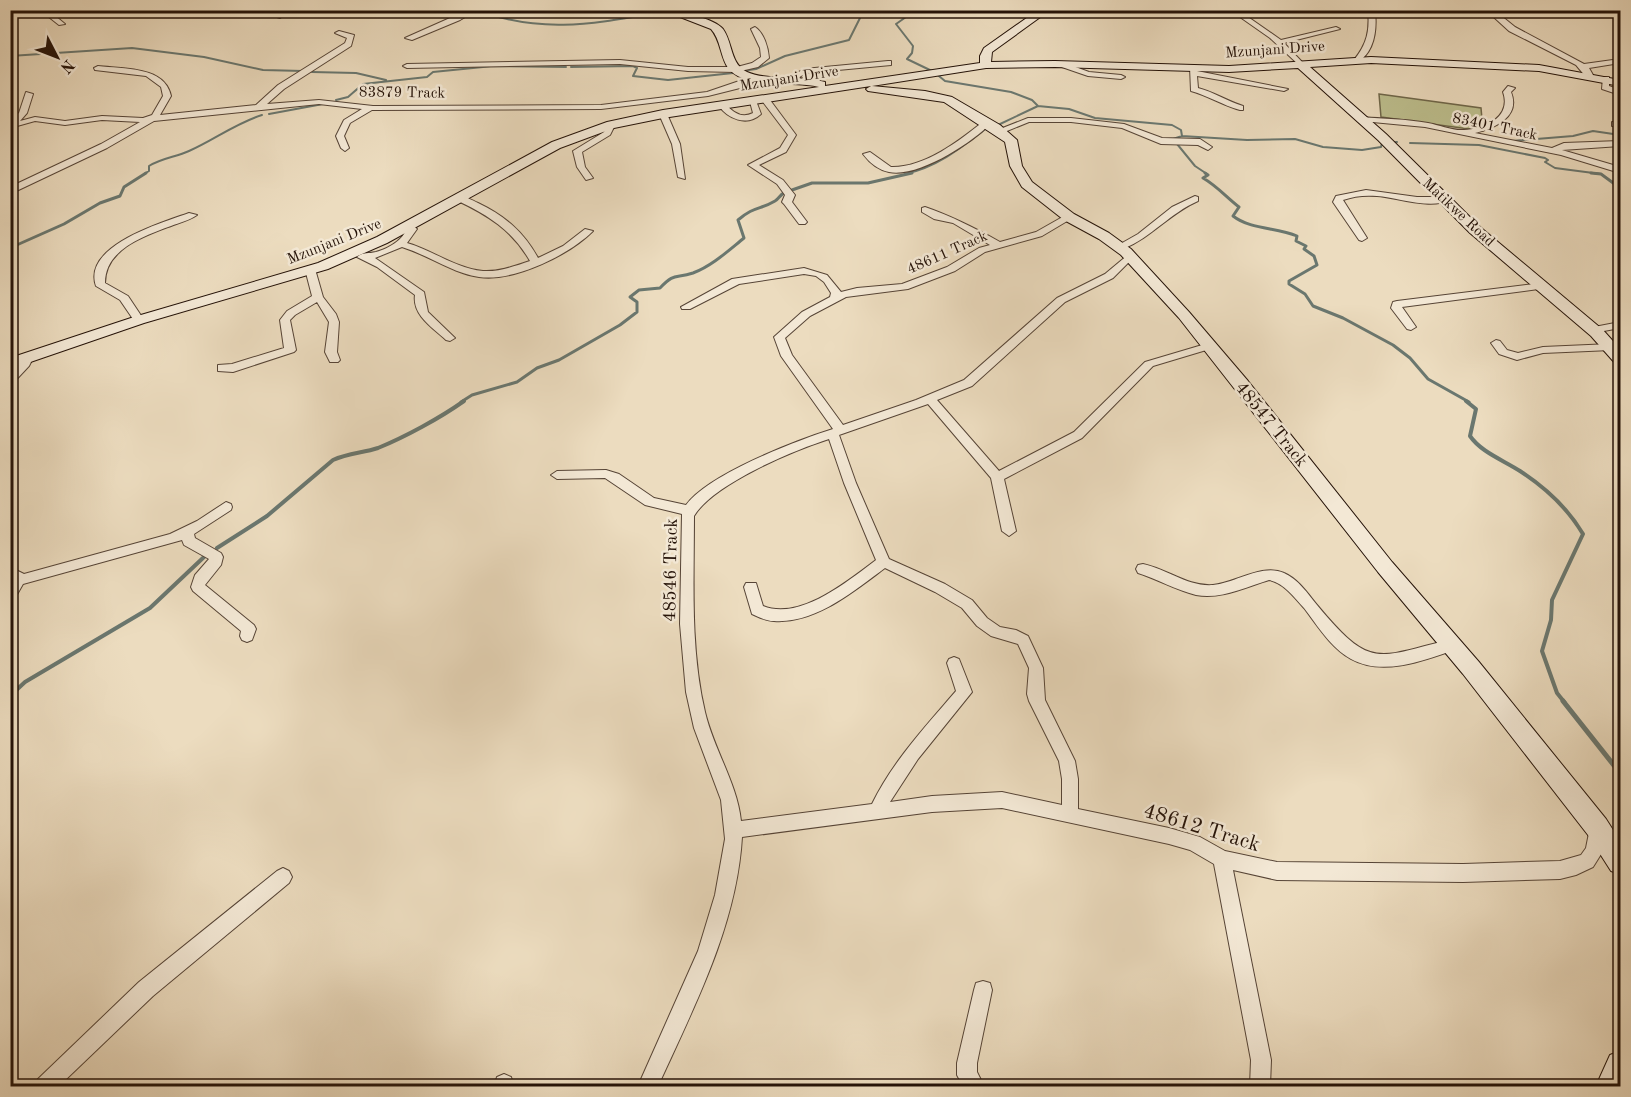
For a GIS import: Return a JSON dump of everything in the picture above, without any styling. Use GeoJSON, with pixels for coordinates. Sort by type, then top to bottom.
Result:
{"type":"FeatureCollection","features":[{"type":"Feature","properties":{"kind":"street"},"geometry":{"type":"LineString","coordinates":[[43,10],[61,24]]}},
{"type":"Feature","properties":{"kind":"street"},"geometry":{"type":"LineString","coordinates":[[258,10],[280,16]]}},
{"type":"Feature","properties":{"kind":"street"},"geometry":{"type":"LineString","coordinates":[[409,38],[458,20],[474,10]]}},
{"type":"Feature","properties":{"kind":"street"},"geometry":{"type":"LineString","coordinates":[[667,10],[679,16],[708,23],[719,30],[736,69],[757,78],[811,81],[829,88]]}},
{"type":"Feature","properties":{"kind":"street"},"geometry":{"type":"LineString","coordinates":[[986,65],[985,56],[988,50],[1045,10]]}},
{"type":"Feature","properties":{"kind":"street"},"geometry":{"type":"LineString","coordinates":[[1233,10],[1280,42],[1300,64]]}},
{"type":"Feature","properties":{"kind":"street"},"geometry":{"type":"LineString","coordinates":[[1358,60],[1374,32],[1371,10]]}},
{"type":"Feature","properties":{"kind":"street"},"geometry":{"type":"LineString","coordinates":[[1489,10],[1512,29],[1586,70],[1620,61]]}},
{"type":"Feature","properties":{"kind":"street"},"geometry":{"type":"LineString","coordinates":[[407,66],[622,63],[688,69],[736,69],[755,65],[765,58],[764,48],[755,28]]}},
{"type":"Feature","properties":{"kind":"street"},"geometry":{"type":"LineString","coordinates":[[1280,42],[1336,29]]}},
{"type":"Feature","properties":{"kind":"street"},"geometry":{"type":"LineString","coordinates":[[258,108],[282,87],[339,52],[351,40],[349,35],[339,33]]}},
{"type":"Feature","properties":{"kind":"street","name":"Mzunjani Drive"},"geometry":{"type":"LineString","coordinates":[[10,364],[139,320],[348,256],[410,226],[556,145],[610,125],[663,114],[986,65],[1062,64],[1193,71],[1358,60],[1586,70],[1606,79],[1620,82]]}},
{"type":"Feature","properties":{"kind":"street"},"geometry":{"type":"LineString","coordinates":[[790,79],[796,73],[804,71],[888,63]]}},
{"type":"Feature","properties":{"kind":"street"},"geometry":{"type":"LineString","coordinates":[[1062,64],[1088,74],[1121,77]]}},
{"type":"Feature","properties":{"kind":"street","name":"Matikwe Road"},"geometry":{"type":"LineString","coordinates":[[1300,64],[1382,137],[1443,200],[1616,352]]}},
{"type":"Feature","properties":{"kind":"street"},"geometry":{"type":"LineString","coordinates":[[10,190],[104,146],[158,113],[167,96],[165,86],[161,81],[148,74],[98,68]]}},
{"type":"Feature","properties":{"kind":"street"},"geometry":{"type":"LineString","coordinates":[[1240,108],[1222,102],[1211,94],[1195,90],[1192,86],[1193,71],[1284,89]]}},
{"type":"Feature","properties":{"kind":"street","name":"83879 Track"},"geometry":{"type":"LineString","coordinates":[[10,125],[39,119],[65,123],[102,118],[135,121],[325,101],[370,108],[566,108],[624,105],[708,94],[757,78]]}},
{"type":"Feature","properties":{"kind":"street"},"geometry":{"type":"LineString","coordinates":[[1606,79],[1605,87],[1620,93]]}},
{"type":"Feature","properties":{"kind":"street","name":"48547 Track"},"geometry":{"type":"LineString","coordinates":[[858,83],[874,89],[939,96],[957,103],[1011,140],[1016,166],[1027,184],[1069,217],[1124,252],[1184,315],[1333,498],[1385,567],[1452,645],[1597,827],[1620,862]]}},
{"type":"Feature","properties":{"kind":"street"},"geometry":{"type":"LineString","coordinates":[[1459,132],[1491,127],[1501,120],[1510,106],[1511,100],[1507,92],[1511,88]]}},
{"type":"Feature","properties":{"kind":"street"},"geometry":{"type":"LineString","coordinates":[[10,125],[23,116],[29,94]]}},
{"type":"Feature","properties":{"kind":"street"},"geometry":{"type":"LineString","coordinates":[[758,99],[792,135],[781,152],[752,165],[786,187],[790,195],[787,202],[802,222]]}},
{"type":"Feature","properties":{"kind":"street"},"geometry":{"type":"LineString","coordinates":[[345,148],[340,136],[345,126],[370,108]]}},
{"type":"Feature","properties":{"kind":"street"},"geometry":{"type":"LineString","coordinates":[[663,114],[676,144],[682,177]]}},
{"type":"Feature","properties":{"kind":"street","name":"83401 Track"},"geometry":{"type":"LineString","coordinates":[[1362,119],[1413,123],[1459,132],[1554,152],[1620,170]]}},
{"type":"Feature","properties":{"kind":"street"},"geometry":{"type":"LineString","coordinates":[[867,154],[886,169],[901,170],[955,147],[993,127],[1028,120],[1071,120],[1130,128],[1158,141],[1200,142],[1208,147]]}},
{"type":"Feature","properties":{"kind":"street"},"geometry":{"type":"LineString","coordinates":[[589,178],[581,167],[577,151],[607,133],[610,125]]}},
{"type":"Feature","properties":{"kind":"street"},"geometry":{"type":"LineString","coordinates":[[1554,152],[1564,147],[1620,143]]}},
{"type":"Feature","properties":{"kind":"street"},"geometry":{"type":"LineString","coordinates":[[1362,238],[1353,220],[1338,202],[1339,198],[1383,193],[1428,202],[1443,200]]}},
{"type":"Feature","properties":{"kind":"street"},"geometry":{"type":"LineString","coordinates":[[459,198],[507,222],[528,246],[535,261]]}},
{"type":"Feature","properties":{"kind":"street","name":"48546 Track"},"geometry":{"type":"LineString","coordinates":[[648,1086],[694,985],[719,919],[728,883],[734,830],[726,792],[698,716],[690,672],[687,533],[690,511],[700,497],[713,488],[792,447],[930,399],[968,382],[1060,300],[1109,276],[1124,252],[1174,209],[1195,199]]}},
{"type":"Feature","properties":{"kind":"street"},"geometry":{"type":"LineString","coordinates":[[925,210],[937,217],[956,221],[998,245]]}},
{"type":"Feature","properties":{"kind":"street"},"geometry":{"type":"LineString","coordinates":[[139,320],[124,298],[100,284],[101,264],[112,253],[144,233],[192,215]]}},
{"type":"Feature","properties":{"kind":"street","name":"48611 Track"},"geometry":{"type":"LineString","coordinates":[[836,432],[779,340],[786,330],[806,314],[835,298],[851,292],[904,287],[951,269],[974,254],[1039,234],[1069,217]]}},
{"type":"Feature","properties":{"kind":"street"},"geometry":{"type":"LineString","coordinates":[[348,256],[377,255],[401,244],[411,232],[410,226]]}},
{"type":"Feature","properties":{"kind":"street"},"geometry":{"type":"LineString","coordinates":[[401,244],[481,274],[498,274],[567,248],[588,231]]}},
{"type":"Feature","properties":{"kind":"street"},"geometry":{"type":"LineString","coordinates":[[364,256],[381,265],[420,294],[429,305]]}},
{"type":"Feature","properties":{"kind":"street"},"geometry":{"type":"LineString","coordinates":[[310,269],[318,297],[334,322],[331,352],[334,360]]}},
{"type":"Feature","properties":{"kind":"street"},"geometry":{"type":"LineString","coordinates":[[686,307],[736,281],[804,271],[814,271],[829,280],[836,293],[835,298]]}},
{"type":"Feature","properties":{"kind":"street"},"geometry":{"type":"LineString","coordinates":[[1410,327],[1396,308],[1397,304],[1542,286]]}},
{"type":"Feature","properties":{"kind":"street"},"geometry":{"type":"LineString","coordinates":[[420,294],[418,301],[420,309],[450,338]]}},
{"type":"Feature","properties":{"kind":"street"},"geometry":{"type":"LineString","coordinates":[[222,368],[233,368],[290,350],[285,320],[291,313],[318,297]]}},
{"type":"Feature","properties":{"kind":"street"},"geometry":{"type":"LineString","coordinates":[[1593,330],[1620,325]]}},
{"type":"Feature","properties":{"kind":"street"},"geometry":{"type":"LineString","coordinates":[[1496,343],[1503,352],[1517,357],[1544,350],[1616,352]]}},
{"type":"Feature","properties":{"kind":"street"},"geometry":{"type":"LineString","coordinates":[[996,477],[1078,435],[1149,364],[1209,346]]}},
{"type":"Feature","properties":{"kind":"street"},"geometry":{"type":"LineString","coordinates":[[10,379],[25,364],[27,358]]}},
{"type":"Feature","properties":{"kind":"street"},"geometry":{"type":"LineString","coordinates":[[930,399],[996,477],[1009,531]]}},
{"type":"Feature","properties":{"kind":"street"},"geometry":{"type":"LineString","coordinates":[[836,432],[850,483],[884,562],[940,588],[973,609],[982,622],[996,632],[1016,636],[1027,645],[1036,668],[1037,701],[1067,761],[1070,779],[1070,815]]}},
{"type":"Feature","properties":{"kind":"street"},"geometry":{"type":"LineString","coordinates":[[557,475],[599,472],[615,477],[650,502],[690,511]]}},
{"type":"Feature","properties":{"kind":"street"},"geometry":{"type":"LineString","coordinates":[[10,594],[15,575],[64,569],[187,533],[226,507]]}},
{"type":"Feature","properties":{"kind":"street"},"geometry":{"type":"LineString","coordinates":[[187,533],[189,541],[216,557],[216,561],[200,579],[198,587],[249,628],[247,636]]}},
{"type":"Feature","properties":{"kind":"street"},"geometry":{"type":"LineString","coordinates":[[751,587],[757,610],[768,616],[783,615],[798,612],[833,598],[884,562]]}},
{"type":"Feature","properties":{"kind":"street"},"geometry":{"type":"LineString","coordinates":[[1143,569],[1159,572],[1191,588],[1206,591],[1269,575],[1278,575],[1290,584],[1348,649],[1370,660],[1389,660],[1452,645]]}},
{"type":"Feature","properties":{"kind":"street"},"geometry":{"type":"LineString","coordinates":[[878,810],[885,795],[912,754],[964,692],[954,663]]}},
{"type":"Feature","properties":{"kind":"street","name":"48612 Track"},"geometry":{"type":"LineString","coordinates":[[734,830],[857,815],[878,810],[971,800],[1002,800],[1194,843],[1222,859],[1277,871],[1463,873],[1560,870],[1576,867],[1587,861],[1594,851],[1597,827]]}},
{"type":"Feature","properties":{"kind":"street"},"geometry":{"type":"LineString","coordinates":[[1222,859],[1261,1060],[1260,1086]]}},
{"type":"Feature","properties":{"kind":"street"},"geometry":{"type":"LineString","coordinates":[[45,1086],[146,989],[283,877]]}},
{"type":"Feature","properties":{"kind":"street"},"geometry":{"type":"LineString","coordinates":[[974,1086],[968,1075],[967,1063],[983,990]]}},
{"type":"Feature","properties":{"kind":"street"},"geometry":{"type":"LineString","coordinates":[[1610,1086],[1620,1065]]}},
{"type":"Feature","properties":{"kind":"green space"},"geometry":{"type":"Polygon","coordinates":[[[1379,94],[1481,108],[1483,131],[1381,117],[1379,94]]]}},
{"type":"Feature","properties":{"kind":"waterway"},"geometry":{"type":"LineString","coordinates":[[477,10],[501,18],[547,25],[592,23],[663,12]]}},
{"type":"Feature","properties":{"kind":"waterway"},"geometry":{"type":"LineString","coordinates":[[676,12],[711,10]]}},
{"type":"Feature","properties":{"kind":"waterway"},"geometry":{"type":"LineString","coordinates":[[742,71],[756,69],[785,56],[849,40],[861,16],[872,10]]}},
{"type":"Feature","properties":{"kind":"waterway"},"geometry":{"type":"LineString","coordinates":[[916,10],[896,24],[913,46],[912,53],[907,59],[934,72],[945,81],[1011,92],[1032,100],[1038,106]]}},
{"type":"Feature","properties":{"kind":"waterway"},"geometry":{"type":"LineString","coordinates":[[10,56],[132,48],[204,57],[263,70],[303,71]]}},
{"type":"Feature","properties":{"kind":"waterway"},"geometry":{"type":"LineString","coordinates":[[336,100],[348,97],[363,84],[427,77],[433,72],[493,66],[566,67]]}},
{"type":"Feature","properties":{"kind":"waterway"},"geometry":{"type":"LineString","coordinates":[[571,67],[633,66],[637,68],[633,76],[668,80],[733,73]]}},
{"type":"Feature","properties":{"kind":"waterway"},"geometry":{"type":"LineString","coordinates":[[312,72],[356,73],[386,80]]}},
{"type":"Feature","properties":{"kind":"waterway"},"geometry":{"type":"LineString","coordinates":[[269,114],[323,104]]}},
{"type":"Feature","properties":{"kind":"waterway"},"geometry":{"type":"LineString","coordinates":[[998,125],[1038,106]]}},
{"type":"Feature","properties":{"kind":"waterway"},"geometry":{"type":"LineString","coordinates":[[1038,106],[1069,109],[1095,118],[1172,125],[1181,130],[1182,136]]}},
{"type":"Feature","properties":{"kind":"waterway"},"geometry":{"type":"LineString","coordinates":[[144,174],[154,163],[189,151],[243,122],[262,115]]}},
{"type":"Feature","properties":{"kind":"waterway"},"geometry":{"type":"LineString","coordinates":[[905,174],[939,161],[988,127]]}},
{"type":"Feature","properties":{"kind":"waterway"},"geometry":{"type":"LineString","coordinates":[[1512,141],[1573,136],[1593,131],[1620,135]]}},
{"type":"Feature","properties":{"kind":"waterway"},"geometry":{"type":"LineString","coordinates":[[1182,136],[1247,140],[1295,139],[1323,147],[1362,150],[1381,147],[1382,143],[1397,142]]}},
{"type":"Feature","properties":{"kind":"waterway"},"geometry":{"type":"LineString","coordinates":[[1182,136],[1173,139],[1195,166],[1207,174]]}},
{"type":"Feature","properties":{"kind":"waterway"},"geometry":{"type":"LineString","coordinates":[[1410,143],[1479,145],[1545,158],[1548,160],[1545,162],[1555,168],[1601,174]]}},
{"type":"Feature","properties":{"kind":"waterway"},"geometry":{"type":"LineString","coordinates":[[10,248],[64,224],[100,203],[120,196],[124,187],[146,173]]}},
{"type":"Feature","properties":{"kind":"waterway"},"geometry":{"type":"LineString","coordinates":[[792,190],[812,183],[868,183],[912,173]]}},
{"type":"Feature","properties":{"kind":"waterway"},"geometry":{"type":"LineString","coordinates":[[1205,173],[1208,175],[1203,178],[1239,207],[1233,216],[1248,224],[1297,236],[1296,241],[1306,246],[1304,249],[1314,256],[1317,265],[1289,281],[1289,284],[1305,294],[1313,306],[1343,318],[1393,345],[1410,358],[1428,379],[1469,402]]}},
{"type":"Feature","properties":{"kind":"waterway"},"geometry":{"type":"LineString","coordinates":[[1591,173],[1601,174]]}},
{"type":"Feature","properties":{"kind":"waterway"},"geometry":{"type":"LineString","coordinates":[[1601,174],[1620,188]]}},
{"type":"Feature","properties":{"kind":"waterway"},"geometry":{"type":"LineString","coordinates":[[461,402],[472,395],[517,382],[537,368],[559,360],[620,325],[637,312],[637,302],[630,297],[639,290],[660,288],[672,278],[693,273],[714,262],[744,238],[738,220],[748,212],[770,204],[786,192]]}},
{"type":"Feature","properties":{"kind":"waterway"},"geometry":{"type":"LineString","coordinates":[[217,548],[267,516],[333,460],[388,444],[464,401]]}},
{"type":"Feature","properties":{"kind":"waterway"},"geometry":{"type":"LineString","coordinates":[[1466,401],[1476,409],[1470,436],[1475,442],[1530,477],[1547,491],[1570,515],[1583,534],[1552,600],[1551,620],[1542,651],[1557,693],[1565,703]]}},
{"type":"Feature","properties":{"kind":"waterway"},"geometry":{"type":"LineString","coordinates":[[10,696],[25,682],[150,608],[204,557]]}},
{"type":"Feature","properties":{"kind":"waterway"},"geometry":{"type":"LineString","coordinates":[[1563,701],[1620,773]]}}]}
